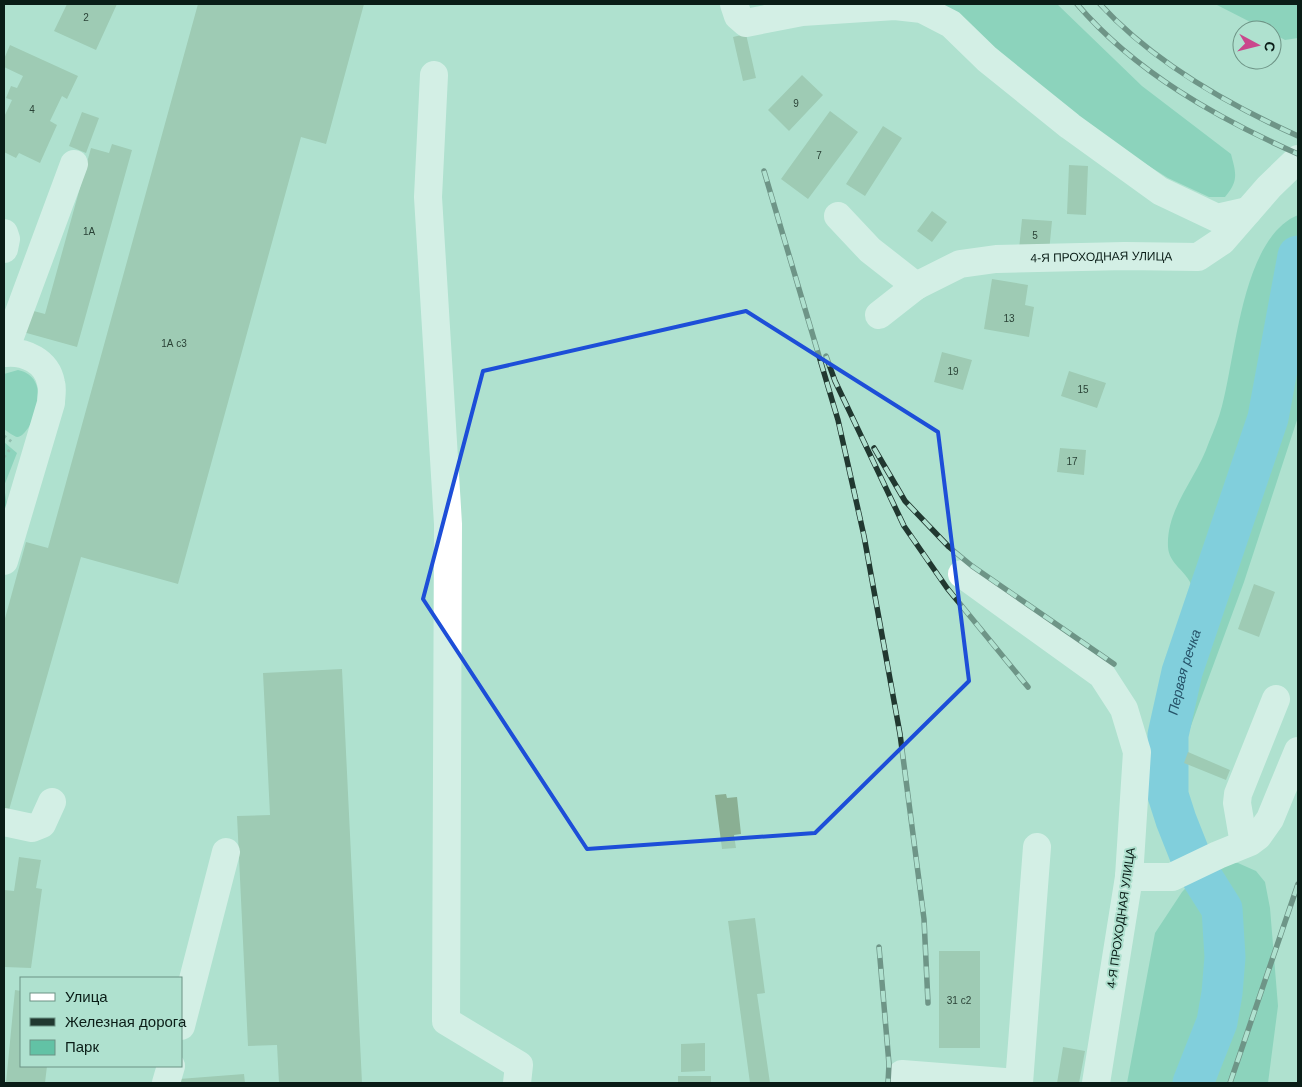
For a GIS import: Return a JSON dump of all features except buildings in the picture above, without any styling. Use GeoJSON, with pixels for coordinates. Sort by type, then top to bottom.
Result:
{"type":"FeatureCollection","features":[{"type":"Feature","properties":{"kind":"street"},"geometry":{"type":"LineString","coordinates":[[734,4],[738,16],[746,22],[802,12],[895,6],[922,10],[951,24],[987,60],[1062,120],[1160,191],[1217,218],[1248,211]]}},
{"type":"Feature","properties":{"kind":"street"},"geometry":{"type":"LineString","coordinates":[[434,75],[428,196],[448,524],[446,1021],[519,1065],[517,1083]]}},
{"type":"Feature","properties":{"kind":"street","name":"4-Я ПРОХОДНАЯ УЛИЦА"},"geometry":{"type":"LineString","coordinates":[[879,315],[916,286],[960,264],[996,260],[1125,256],[1198,257],[1222,241],[1248,211],[1298,160]]}},
{"type":"Feature","properties":{"kind":"street"},"geometry":{"type":"LineString","coordinates":[[4,562],[51,403],[51,382],[43,365],[28,355],[15,352],[4,353],[74,164]]}},
{"type":"Feature","properties":{"kind":"street"},"geometry":{"type":"LineString","coordinates":[[838,216],[870,250],[916,286]]}},
{"type":"Feature","properties":{"kind":"street"},"geometry":{"type":"LineString","coordinates":[[4,233],[6,239],[4,249]]}},
{"type":"Feature","properties":{"kind":"street","name":"4-Я ПРОХОДНАЯ УЛИЦА"},"geometry":{"type":"LineString","coordinates":[[962,574],[1102,675],[1124,709],[1137,752],[1129,877],[1096,1083]]}},
{"type":"Feature","properties":{"kind":"street"},"geometry":{"type":"LineString","coordinates":[[1244,844],[1237,803],[1238,794],[1276,699]]}},
{"type":"Feature","properties":{"kind":"street"},"geometry":{"type":"LineString","coordinates":[[1129,877],[1172,877],[1258,836],[1270,819],[1298,750]]}},
{"type":"Feature","properties":{"kind":"street"},"geometry":{"type":"LineString","coordinates":[[4,822],[32,828],[42,824],[52,802]]}},
{"type":"Feature","properties":{"kind":"street"},"geometry":{"type":"LineString","coordinates":[[902,1074],[1019,1083],[1037,847]]}},
{"type":"Feature","properties":{"kind":"street"},"geometry":{"type":"LineString","coordinates":[[182,1022],[226,852]]}},
{"type":"Feature","properties":{"kind":"street"},"geometry":{"type":"LineString","coordinates":[[166,1083],[171,1067]]}},
{"type":"Feature","properties":{"kind":"highlighted area"},"geometry":{"type":"Polygon","coordinates":[[[746,311],[938,432],[969,681],[815,833],[587,849],[423,599],[483,371],[746,311]]]}},
{"type":"Feature","properties":{"kind":"green space"},"geometry":{"type":"Polygon","coordinates":[[[936,4],[1057,4],[1142,86],[1231,154],[1235,177],[1233,186],[1225,197],[1209,197],[1168,178],[1120,148],[936,4]]]}},
{"type":"Feature","properties":{"kind":"green space"},"geometry":{"type":"Polygon","coordinates":[[[1215,4],[1298,4],[1298,38],[1285,40],[1282,38],[1282,20],[1246,20],[1215,4]]]}},
{"type":"Feature","properties":{"kind":"green space"},"geometry":{"type":"Polygon","coordinates":[[[1298,215],[1298,417],[1244,582],[1178,761],[1179,774],[1201,835],[1195,853],[1185,859],[1178,858],[1172,851],[1162,827],[1151,772],[1151,762],[1194,597],[1190,582],[1169,553],[1169,533],[1177,506],[1204,455],[1219,415],[1237,329],[1253,272],[1264,247],[1279,228],[1298,215]]]}},
{"type":"Feature","properties":{"kind":"green space"},"geometry":{"type":"Polygon","coordinates":[[[18,370],[30,375],[36,384],[38,395],[37,407],[28,428],[22,435],[17,437],[4,429],[4,374],[18,370]]]}},
{"type":"Feature","properties":{"kind":"green space"},"geometry":{"type":"Polygon","coordinates":[[[4,442],[17,453],[4,486],[4,442]]]}},
{"type":"Feature","properties":{"kind":"green space"},"geometry":{"type":"Polygon","coordinates":[[[4,486],[7,506],[4,536],[4,486]]]}},
{"type":"Feature","properties":{"kind":"green space"},"geometry":{"type":"Polygon","coordinates":[[[1230,863],[1238,863],[1256,871],[1265,882],[1270,908],[1278,1006],[1268,1083],[1127,1083],[1155,933],[1182,892],[1196,877],[1230,863]]]}},
{"type":"Feature","properties":{"kind":"waterway","name":"Первая речка"},"geometry":{"type":"LineString","coordinates":[[1193,1083],[1217,1022],[1222,993],[1225,957],[1222,909],[1193,863],[1168,795],[1168,735],[1182,672],[1268,418],[1298,256]]}},
{"type":"Feature","properties":{"kind":"railway"},"geometry":{"type":"LineString","coordinates":[[1077,4],[1125,51],[1151,72],[1208,109],[1298,154]]}},
{"type":"Feature","properties":{"kind":"railway"},"geometry":{"type":"LineString","coordinates":[[1100,4],[1143,45],[1192,80],[1271,124],[1298,136]]}},
{"type":"Feature","properties":{"kind":"railway"},"geometry":{"type":"LineString","coordinates":[[764,171],[838,420],[864,536],[900,734],[924,919],[928,1003]]}},
{"type":"Feature","properties":{"kind":"railway"},"geometry":{"type":"LineString","coordinates":[[826,356],[835,381],[904,526],[947,588],[1028,687]]}},
{"type":"Feature","properties":{"kind":"railway"},"geometry":{"type":"LineString","coordinates":[[874,448],[905,501],[949,547],[972,566],[1114,664]]}},
{"type":"Feature","properties":{"kind":"railway"},"geometry":{"type":"LineString","coordinates":[[1230,1083],[1298,884]]}},
{"type":"Feature","properties":{"kind":"railway"},"geometry":{"type":"LineString","coordinates":[[879,947],[889,1064],[888,1083]]}}]}
